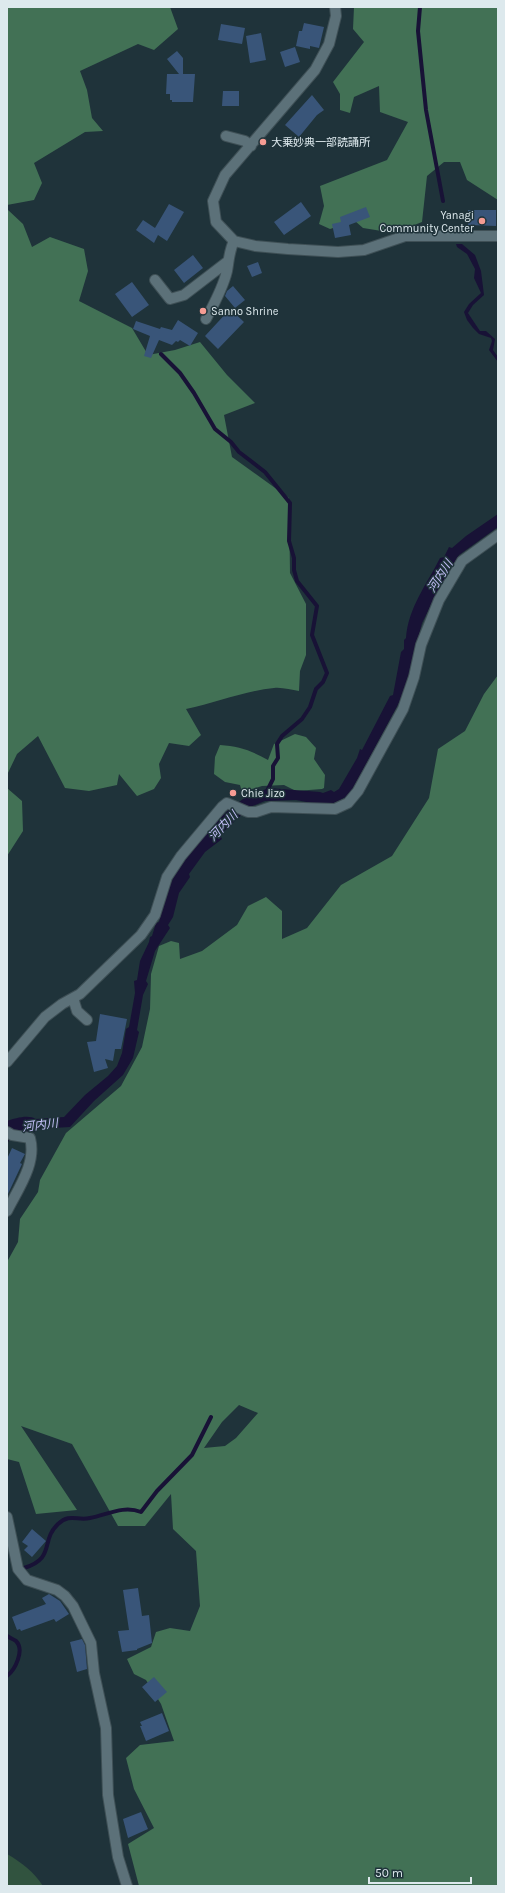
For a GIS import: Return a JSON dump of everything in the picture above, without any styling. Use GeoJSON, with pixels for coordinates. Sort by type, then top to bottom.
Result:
{"type":"FeatureCollection","features":[{"type":"Feature","properties":{"kind":"street"},"geometry":{"type":"LineString","coordinates":[[335,7],[336,16],[329,44],[314,70],[225,175],[213,201],[216,222],[234,241],[255,246],[338,252],[364,250],[405,236],[498,236]]}},
{"type":"Feature","properties":{"kind":"street"},"geometry":{"type":"LineString","coordinates":[[226,136],[245,141],[251,146]]}},
{"type":"Feature","properties":{"kind":"street"},"geometry":{"type":"LineString","coordinates":[[206,319],[220,294],[227,270],[229,252],[234,241]]}},
{"type":"Feature","properties":{"kind":"street"},"geometry":{"type":"LineString","coordinates":[[155,280],[170,299],[184,296],[227,262]]}},
{"type":"Feature","properties":{"kind":"street"},"geometry":{"type":"LineString","coordinates":[[7,1062],[45,1017],[80,994],[141,935],[155,915],[167,877],[180,856],[227,803],[248,812],[256,812],[271,808],[335,809],[348,803],[358,791],[403,709],[414,677],[421,645],[439,600],[462,561],[498,535]]}},
{"type":"Feature","properties":{"kind":"street"},"geometry":{"type":"LineString","coordinates":[[73,998],[77,1011],[87,1020]]}},
{"type":"Feature","properties":{"kind":"street"},"geometry":{"type":"LineString","coordinates":[[7,1211],[32,1158],[30,1138],[10,1134]]}},
{"type":"Feature","properties":{"kind":"street"},"geometry":{"type":"LineString","coordinates":[[7,1517],[18,1568],[27,1580],[57,1590],[65,1596],[73,1606],[91,1643],[94,1673],[106,1728],[108,1795],[118,1857],[127,1886]]}},
{"type":"Feature","properties":{"kind":"green space"},"geometry":{"type":"Polygon","coordinates":[[[7,7],[170,7],[178,29],[154,50],[138,44],[80,71],[87,90],[92,118],[103,131],[85,132],[34,163],[42,183],[34,200],[7,205],[7,7]]]}},
{"type":"Feature","properties":{"kind":"green space"},"geometry":{"type":"Polygon","coordinates":[[[354,7],[498,7],[498,200],[467,180],[460,162],[444,162],[427,176],[422,222],[394,233],[363,228],[355,221],[330,229],[319,224],[324,206],[320,186],[387,160],[408,122],[380,112],[379,86],[354,97],[350,113],[340,110],[340,94],[333,82],[364,42],[353,29],[354,7]]]}},
{"type":"Feature","properties":{"kind":"green space"},"geometry":{"type":"Polygon","coordinates":[[[7,209],[23,224],[32,247],[50,237],[84,249],[88,271],[79,301],[132,328],[148,355],[175,350],[200,342],[227,375],[255,403],[224,415],[232,457],[289,498],[290,573],[306,604],[306,655],[300,671],[299,691],[274,688],[241,694],[186,709],[201,735],[189,746],[169,743],[159,764],[161,778],[154,789],[137,796],[119,774],[117,785],[89,791],[65,788],[38,736],[17,754],[7,775],[7,209]]]}},
{"type":"Feature","properties":{"kind":"green space"},"geometry":{"type":"Polygon","coordinates":[[[498,675],[498,1886],[139,1886],[128,1844],[154,1828],[134,1789],[126,1758],[140,1745],[174,1741],[161,1704],[146,1680],[134,1674],[127,1659],[151,1647],[156,1632],[170,1628],[190,1631],[200,1606],[196,1551],[173,1529],[171,1494],[145,1526],[118,1526],[72,1444],[21,1426],[77,1510],[36,1514],[19,1462],[7,1459],[7,1262],[18,1242],[20,1219],[38,1192],[40,1180],[66,1133],[121,1086],[142,1047],[150,1009],[151,974],[159,946],[171,941],[179,943],[180,959],[202,951],[237,925],[248,906],[266,897],[282,911],[282,939],[307,928],[341,885],[392,856],[429,798],[438,749],[465,731],[484,694],[498,675]],[[239,1405],[222,1422],[204,1448],[225,1446],[236,1438],[258,1413],[239,1405]]]}},
{"type":"Feature","properties":{"kind":"green space"},"geometry":{"type":"Polygon","coordinates":[[[295,734],[306,737],[316,748],[314,759],[325,775],[324,788],[296,791],[284,785],[262,786],[242,792],[240,785],[225,782],[214,774],[215,757],[220,745],[233,746],[268,760],[274,744],[295,734]]]}},
{"type":"Feature","properties":{"kind":"green space"},"geometry":{"type":"Polygon","coordinates":[[[7,788],[22,801],[23,831],[7,856],[7,788]]]}},
{"type":"Feature","properties":{"kind":"green space"},"geometry":{"type":"Polygon","coordinates":[[[7,1854],[17,1860],[36,1876],[43,1886],[7,1886],[7,1854]]]}},
{"type":"Feature","properties":{"kind":"water"},"geometry":{"type":"Polygon","coordinates":[[[456,244],[462,244],[475,255],[481,271],[484,295],[473,305],[468,313],[480,331],[486,331],[495,339],[493,350],[498,357],[498,362],[489,350],[492,341],[491,338],[479,334],[467,320],[464,312],[469,304],[481,293],[474,278],[475,269],[467,254],[457,247],[456,244]]]}},
{"type":"Feature","properties":{"kind":"water","name":"河内川"},"geometry":{"type":"Polygon","coordinates":[[[498,514],[498,527],[459,555],[441,585],[422,623],[401,699],[351,792],[346,797],[334,803],[317,804],[296,800],[265,801],[250,807],[220,835],[222,839],[205,852],[189,874],[190,877],[179,893],[173,917],[168,925],[170,928],[155,951],[146,981],[148,984],[143,995],[137,1030],[139,1032],[133,1058],[123,1075],[94,1101],[70,1127],[36,1129],[36,1132],[14,1132],[7,1144],[7,1121],[26,1117],[36,1119],[64,1117],[85,1095],[108,1076],[117,1066],[122,1053],[126,1029],[129,1027],[135,993],[134,981],[137,980],[140,961],[150,937],[152,936],[156,923],[159,922],[167,891],[174,876],[193,847],[205,833],[230,809],[258,789],[261,791],[269,788],[323,793],[331,790],[334,792],[339,789],[357,758],[360,749],[362,750],[390,696],[393,695],[401,652],[404,649],[404,640],[406,638],[410,616],[440,558],[444,557],[449,547],[452,548],[466,536],[498,514]]]}},
{"type":"Feature","properties":{"kind":"building"},"geometry":{"type":"Polygon","coordinates":[[[304,23],[324,27],[319,48],[310,46],[310,49],[296,46],[299,31],[302,31],[304,23]]]}},
{"type":"Feature","properties":{"kind":"building"},"geometry":{"type":"Polygon","coordinates":[[[221,24],[245,28],[242,44],[218,40],[221,24]]]}},
{"type":"Feature","properties":{"kind":"building"},"geometry":{"type":"Polygon","coordinates":[[[261,33],[266,60],[250,63],[246,36],[261,33]]]}},
{"type":"Feature","properties":{"kind":"building"},"geometry":{"type":"Polygon","coordinates":[[[295,47],[300,62],[285,67],[280,52],[295,47]]]}},
{"type":"Feature","properties":{"kind":"building"},"geometry":{"type":"Polygon","coordinates":[[[177,51],[183,58],[183,74],[195,74],[193,102],[172,102],[172,100],[170,100],[170,94],[166,94],[167,74],[179,74],[167,59],[177,51]]]}},
{"type":"Feature","properties":{"kind":"building"},"geometry":{"type":"Polygon","coordinates":[[[223,91],[239,91],[239,106],[222,106],[223,91]]]}},
{"type":"Feature","properties":{"kind":"building"},"geometry":{"type":"Polygon","coordinates":[[[312,95],[324,110],[317,115],[299,137],[285,125],[312,95]]]}},
{"type":"Feature","properties":{"kind":"building"},"geometry":{"type":"Polygon","coordinates":[[[301,202],[311,216],[284,235],[274,222],[301,202]]]}},
{"type":"Feature","properties":{"kind":"building"},"geometry":{"type":"Polygon","coordinates":[[[169,204],[184,212],[167,241],[158,235],[154,243],[136,230],[143,220],[155,228],[169,204]]]}},
{"type":"Feature","properties":{"kind":"building"},"geometry":{"type":"Polygon","coordinates":[[[366,207],[370,217],[349,225],[351,235],[335,238],[332,224],[341,222],[340,217],[366,207]]]}},
{"type":"Feature","properties":{"kind":"building","name":"Yanagi Community Center"},"geometry":{"type":"Polygon","coordinates":[[[468,210],[496,210],[496,226],[468,225],[468,210]]]}},
{"type":"Feature","properties":{"kind":"building"},"geometry":{"type":"Polygon","coordinates":[[[193,255],[203,268],[184,283],[174,270],[193,255]]]}},
{"type":"Feature","properties":{"kind":"building"},"geometry":{"type":"Polygon","coordinates":[[[258,262],[262,273],[252,277],[247,266],[258,262]]]}},
{"type":"Feature","properties":{"kind":"building"},"geometry":{"type":"Polygon","coordinates":[[[132,282],[149,305],[132,317],[115,294],[132,282]]]}},
{"type":"Feature","properties":{"kind":"building"},"geometry":{"type":"Polygon","coordinates":[[[233,286],[245,300],[235,308],[225,296],[227,291],[233,286]]]}},
{"type":"Feature","properties":{"kind":"building"},"geometry":{"type":"Polygon","coordinates":[[[230,309],[244,322],[218,349],[205,336],[230,309]]]}},
{"type":"Feature","properties":{"kind":"building"},"geometry":{"type":"Polygon","coordinates":[[[178,320],[198,333],[190,346],[180,340],[178,342],[176,341],[172,345],[159,340],[151,358],[144,356],[150,336],[133,329],[136,321],[160,329],[161,327],[172,330],[178,320]]]}},
{"type":"Feature","properties":{"kind":"building"},"geometry":{"type":"Polygon","coordinates":[[[100,1014],[127,1019],[121,1049],[115,1049],[113,1061],[105,1059],[108,1068],[94,1072],[87,1042],[96,1041],[100,1014]]]}},
{"type":"Feature","properties":{"kind":"building"},"geometry":{"type":"Polygon","coordinates":[[[12,1148],[25,1154],[7,1196],[7,1159],[12,1148]]]}},
{"type":"Feature","properties":{"kind":"building"},"geometry":{"type":"Polygon","coordinates":[[[32,1529],[46,1541],[32,1557],[24,1550],[28,1546],[22,1542],[32,1529]]]}},
{"type":"Feature","properties":{"kind":"building"},"geometry":{"type":"Polygon","coordinates":[[[138,1588],[142,1616],[149,1615],[152,1643],[137,1650],[122,1652],[118,1631],[129,1630],[123,1590],[138,1588]]]}},
{"type":"Feature","properties":{"kind":"building"},"geometry":{"type":"Polygon","coordinates":[[[49,1594],[60,1601],[69,1614],[56,1622],[54,1619],[21,1631],[20,1629],[17,1630],[12,1617],[46,1604],[42,1598],[49,1594]]]}},
{"type":"Feature","properties":{"kind":"building"},"geometry":{"type":"Polygon","coordinates":[[[82,1639],[85,1645],[87,1669],[77,1672],[70,1642],[82,1639]]]}},
{"type":"Feature","properties":{"kind":"building"},"geometry":{"type":"Polygon","coordinates":[[[154,1677],[167,1692],[155,1702],[142,1687],[154,1677]]]}},
{"type":"Feature","properties":{"kind":"building"},"geometry":{"type":"Polygon","coordinates":[[[162,1713],[169,1731],[146,1741],[140,1726],[142,1726],[140,1722],[162,1713]]]}},
{"type":"Feature","properties":{"kind":"building"},"geometry":{"type":"Polygon","coordinates":[[[141,1812],[148,1829],[128,1838],[123,1819],[141,1812]]]}},
{"type":"Feature","properties":{"kind":"waterway"},"geometry":{"type":"LineString","coordinates":[[420,7],[418,31],[426,110],[443,201]]}},
{"type":"Feature","properties":{"kind":"waterway"},"geometry":{"type":"LineString","coordinates":[[161,354],[180,373],[194,393],[215,429],[231,442],[239,452],[265,472],[290,503],[289,541],[294,558],[294,570],[297,581],[317,606],[312,635],[327,673],[323,682],[316,689],[310,707],[302,719],[282,736],[277,744],[278,758],[273,766],[273,779],[267,791]]}},
{"type":"Feature","properties":{"kind":"waterway"},"geometry":{"type":"LineString","coordinates":[[24,1568],[34,1564],[40,1559],[44,1554],[53,1530],[58,1524],[66,1519],[85,1519],[121,1510],[134,1510],[141,1512],[157,1491],[192,1455],[211,1417]]}},
{"type":"Feature","properties":{"kind":"waterway"},"geometry":{"type":"LineString","coordinates":[[7,1636],[16,1641],[20,1649],[16,1665],[7,1676]]}},
{"type":"Feature","properties":{"kind":"place","name":"大乗妙典一部読誦所"},"geometry":{"type":"Point","coordinates":[263,142]}},
{"type":"Feature","properties":{"kind":"place","name":"Yanagi Community Center"},"geometry":{"type":"Point","coordinates":[482,221]}},
{"type":"Feature","properties":{"kind":"place","name":"Sanno Shrine"},"geometry":{"type":"Point","coordinates":[203,311]}},
{"type":"Feature","properties":{"kind":"place","name":"Chie Jizo"},"geometry":{"type":"Point","coordinates":[233,793]}}]}
